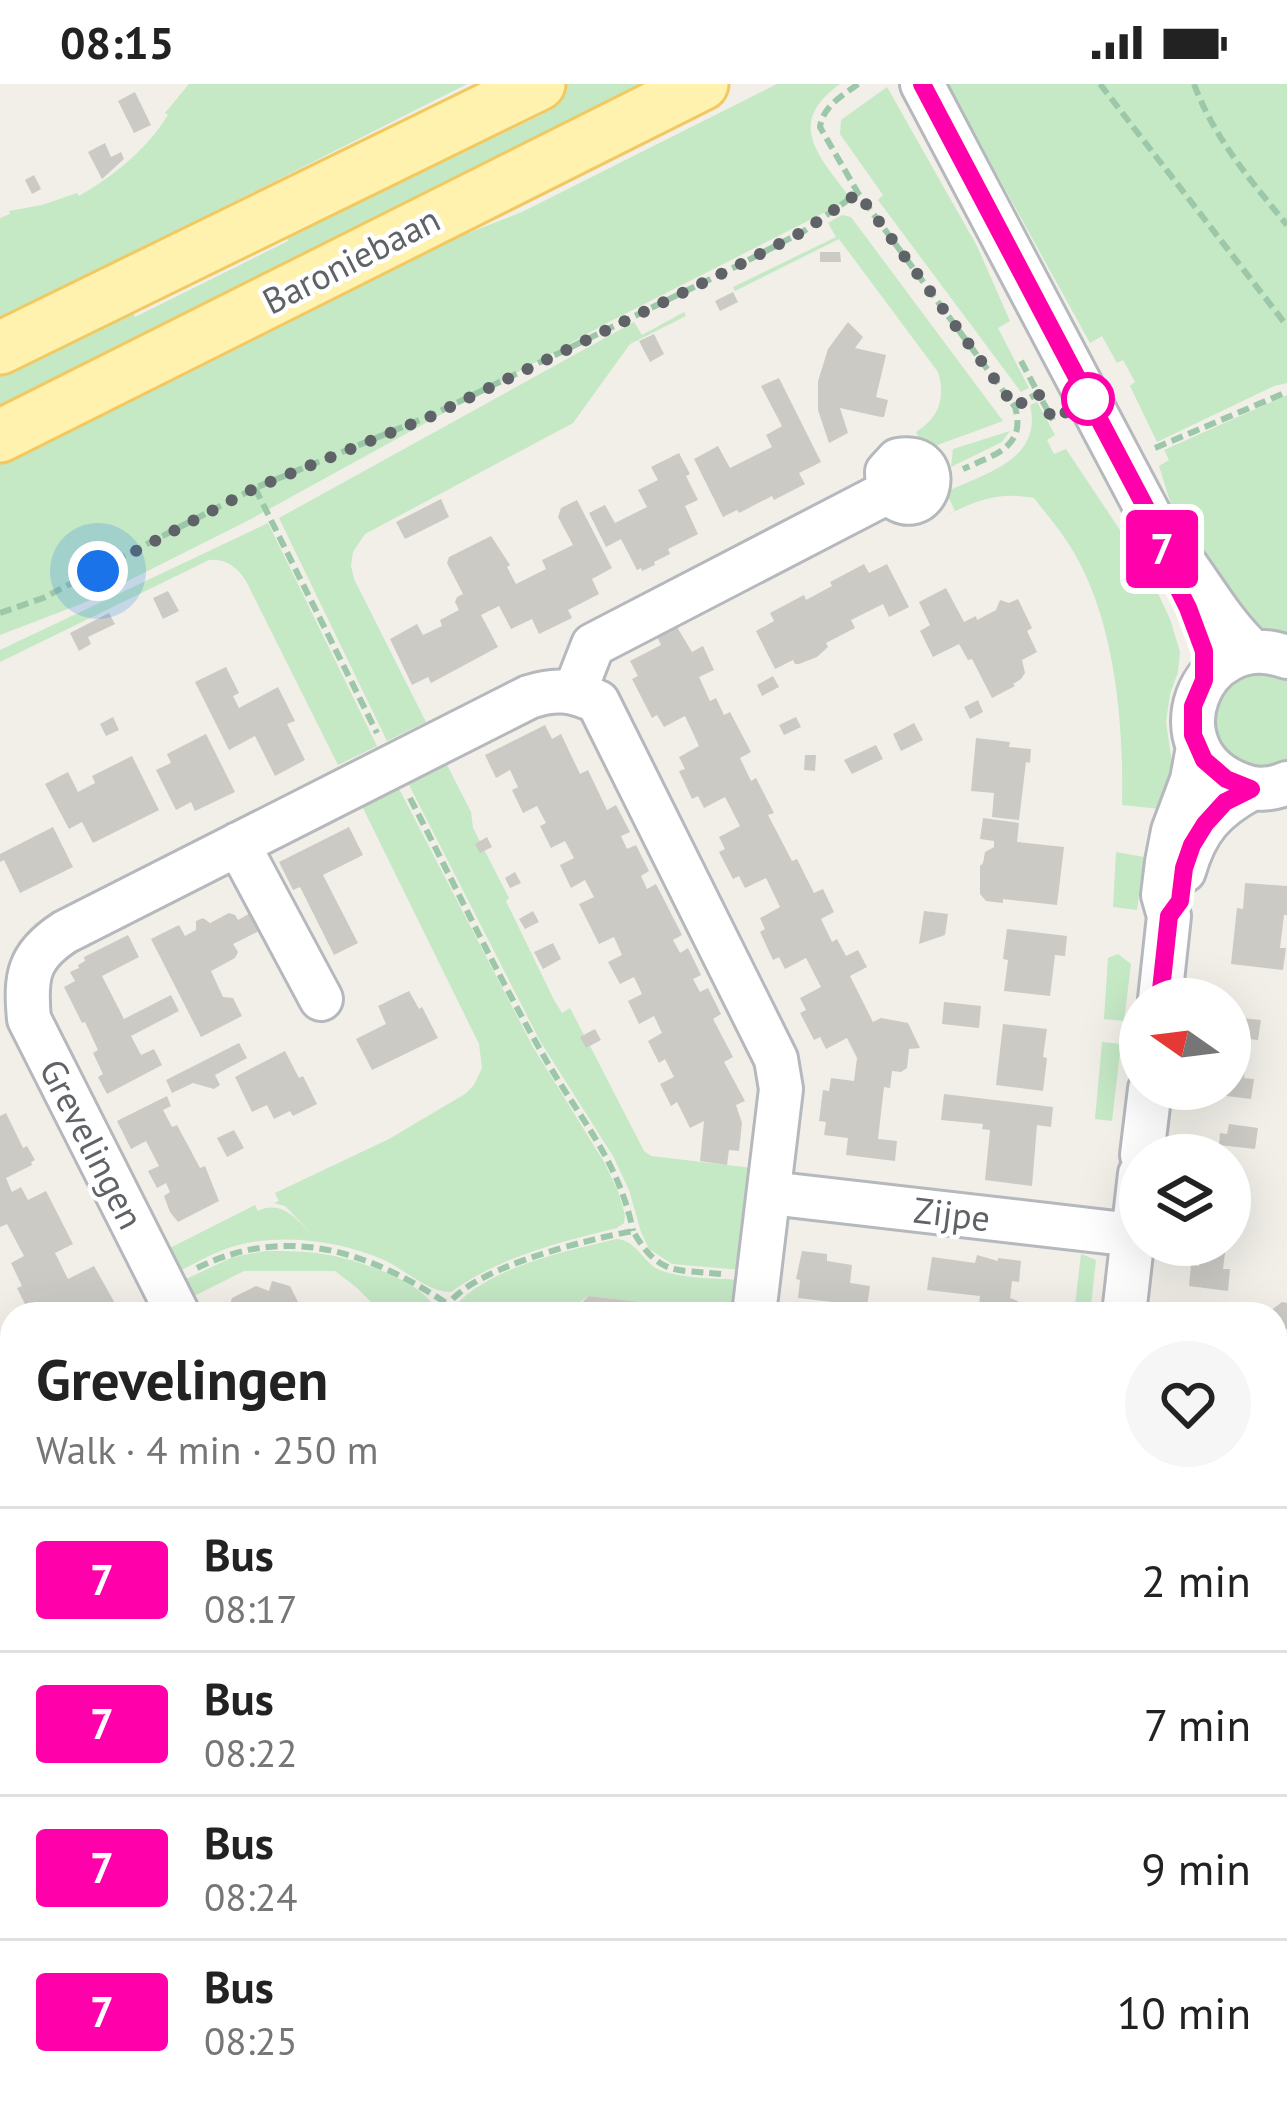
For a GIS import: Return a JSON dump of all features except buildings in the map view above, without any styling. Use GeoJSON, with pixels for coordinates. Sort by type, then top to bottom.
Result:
{"type":"FeatureCollection","features":[{"type":"Feature","properties":{"kind":"main road","name":"Baroniebaan"},"geometry":{"type":"LineString","coordinates":[[0,348],[539,84]]}},
{"type":"Feature","properties":{"kind":"main road","name":"Baroniebaan"},"geometry":{"type":"LineString","coordinates":[[0,436],[702,84]]}},
{"type":"Feature","properties":{"kind":"street"},"geometry":{"type":"LineString","coordinates":[[922,84],[1158,531],[1178,552],[1232,632],[1270,655]]}},
{"type":"Feature","properties":{"kind":"street"},"geometry":{"type":"LineString","coordinates":[[756,1296],[781,1088],[776,1059],[598,702],[575,691],[593,645],[909,488]]}},
{"type":"Feature","properties":{"kind":"street"},"geometry":{"type":"LineString","coordinates":[[1158,531],[1164,560],[1204,651],[1204,680],[1193,706],[1193,735],[1204,760],[1226,779],[1269,786]]}},
{"type":"Feature","properties":{"kind":"street"},"geometry":{"type":"LineString","coordinates":[[1204,680],[1225,661],[1270,655]]}},
{"type":"Feature","properties":{"kind":"street","name":"Grevelingen"},"geometry":{"type":"LineString","coordinates":[[171,1299],[28,1019],[26,994],[15,966],[65,932],[529,697],[552,690],[575,691]]}},
{"type":"Feature","properties":{"kind":"street"},"geometry":{"type":"LineString","coordinates":[[1162,978],[1169,916],[1163,895],[1167,862],[1198,746]]}},
{"type":"Feature","properties":{"kind":"street"},"geometry":{"type":"LineString","coordinates":[[1169,916],[1180,901],[1184,868],[1205,824],[1225,802],[1269,786]]}},
{"type":"Feature","properties":{"kind":"street"},"geometry":{"type":"LineString","coordinates":[[238,844],[321,999]]}},
{"type":"Feature","properties":{"kind":"street","name":"Zijpe"},"geometry":{"type":"LineString","coordinates":[[770,1193],[1119,1233]]}},
{"type":"Feature","properties":{"kind":"street"},"geometry":{"type":"LineString","coordinates":[[1125,1302],[1129,1266]]}},
{"type":"Feature","properties":{"kind":"path"},"geometry":{"type":"LineString","coordinates":[[858,84],[827,108],[820,127],[858,193],[1015,407],[1018,418],[1017,434],[1010,444],[909,488]]}},
{"type":"Feature","properties":{"kind":"path"},"geometry":{"type":"LineString","coordinates":[[1100,84],[1287,326]]}},
{"type":"Feature","properties":{"kind":"path"},"geometry":{"type":"LineString","coordinates":[[1194,84],[1234,159],[1287,225]]}},
{"type":"Feature","properties":{"kind":"path"},"geometry":{"type":"LineString","coordinates":[[0,614],[43,598],[255,488],[434,415],[804,231],[858,193]]}},
{"type":"Feature","properties":{"kind":"path"},"geometry":{"type":"LineString","coordinates":[[1021,361],[1053,420]]}},
{"type":"Feature","properties":{"kind":"path"},"geometry":{"type":"LineString","coordinates":[[1156,449],[1287,392]]}},
{"type":"Feature","properties":{"kind":"path"},"geometry":{"type":"LineString","coordinates":[[1015,407],[1038,393]]}},
{"type":"Feature","properties":{"kind":"path"},"geometry":{"type":"LineString","coordinates":[[255,488],[546,1060],[609,1160],[621,1184],[633,1231],[644,1249],[668,1268],[756,1296]]}},
{"type":"Feature","properties":{"kind":"path"},"geometry":{"type":"LineString","coordinates":[[447,1302],[489,1274],[574,1244],[633,1231]]}},
{"type":"Feature","properties":{"kind":"path"},"geometry":{"type":"LineString","coordinates":[[171,1299],[233,1252],[300,1246],[372,1262],[444,1302]]}},
{"type":"Feature","properties":{"kind":"green space"},"geometry":{"type":"Polygon","coordinates":[[[189,84],[467,84],[0,320],[0,218],[9,211],[79,196],[105,179],[150,139],[189,84]]]}},
{"type":"Feature","properties":{"kind":"green space"},"geometry":{"type":"Polygon","coordinates":[[[541,84],[659,84],[0,416],[0,357],[541,84]],[[539,105],[408,171],[411,178],[543,114],[539,105]],[[286,234],[132,311],[135,317],[288,241],[286,234]]]}},
{"type":"Feature","properties":{"kind":"green space"},"geometry":{"type":"Polygon","coordinates":[[[777,84],[840,84],[823,99],[811,127],[819,155],[851,199],[609,322],[251,519],[86,602],[0,635],[0,459],[401,259],[522,212],[777,84]]]}},
{"type":"Feature","properties":{"kind":"green space"},"geometry":{"type":"Polygon","coordinates":[[[947,84],[1287,84],[1287,383],[1157,442],[1123,360],[1117,363],[1102,336],[1090,343],[947,84]]]}},
{"type":"Feature","properties":{"kind":"green space"},"geometry":{"type":"Polygon","coordinates":[[[887,87],[977,246],[1010,321],[998,328],[1029,388],[1021,392],[878,200],[883,195],[840,134],[841,120],[887,87]]]}},
{"type":"Feature","properties":{"kind":"green space"},"geometry":{"type":"Polygon","coordinates":[[[842,215],[851,217],[1003,421],[924,450],[916,432],[939,406],[938,372],[839,239],[735,291],[733,287],[836,237],[828,223],[842,215]]]}},
{"type":"Feature","properties":{"kind":"green space"},"geometry":{"type":"Polygon","coordinates":[[[684,312],[686,316],[630,344],[573,423],[365,534],[353,552],[354,579],[426,722],[387,741],[279,518],[634,322],[642,335],[684,312]]]}},
{"type":"Feature","properties":{"kind":"green space"},"geometry":{"type":"Polygon","coordinates":[[[1287,395],[1287,639],[1262,633],[1181,537],[1159,466],[1169,460],[1164,450],[1287,395]]]}},
{"type":"Feature","properties":{"kind":"green space"},"geometry":{"type":"Polygon","coordinates":[[[1037,402],[1055,435],[1047,440],[1054,454],[1066,449],[1148,572],[1170,619],[1180,652],[1166,722],[1174,777],[1161,809],[1122,805],[1118,707],[1099,609],[1073,551],[1034,498],[987,499],[917,531],[955,511],[946,492],[993,471],[1019,452],[1032,424],[1030,405],[1037,402]]]}},
{"type":"Feature","properties":{"kind":"green space"},"geometry":{"type":"Polygon","coordinates":[[[1010,431],[1002,442],[951,467],[953,449],[1010,431]]]}},
{"type":"Feature","properties":{"kind":"green space"},"geometry":{"type":"Polygon","coordinates":[[[268,523],[377,746],[338,765],[246,581],[221,560],[209,560],[0,662],[0,650],[268,523]]]}},
{"type":"Feature","properties":{"kind":"green space"},"geometry":{"type":"Polygon","coordinates":[[[1269,671],[1287,677],[1287,764],[1260,771],[1221,751],[1213,709],[1230,684],[1269,671]]]}},
{"type":"Feature","properties":{"kind":"green space"},"geometry":{"type":"Polygon","coordinates":[[[444,759],[554,1000],[562,1013],[570,1008],[586,1048],[590,1046],[644,1151],[651,1156],[752,1168],[741,1270],[672,1264],[649,1249],[613,1156],[540,1041],[406,779],[444,759]]]}},
{"type":"Feature","properties":{"kind":"green space"},"geometry":{"type":"Polygon","coordinates":[[[396,783],[533,1047],[604,1162],[618,1191],[624,1223],[510,1260],[451,1292],[366,1253],[308,1240],[247,1243],[177,1272],[166,1250],[255,1205],[258,1211],[287,1212],[311,1233],[285,1206],[274,1203],[279,1201],[275,1193],[389,1139],[465,1094],[482,1068],[479,1044],[360,802],[396,783]]]}},
{"type":"Feature","properties":{"kind":"green space"},"geometry":{"type":"Polygon","coordinates":[[[1116,852],[1144,857],[1137,910],[1113,907],[1116,852]]]}},
{"type":"Feature","properties":{"kind":"green space"},"geometry":{"type":"Polygon","coordinates":[[[1118,954],[1131,964],[1129,978],[1119,978],[1119,1020],[1104,1019],[1108,958],[1118,954]]]}},
{"type":"Feature","properties":{"kind":"green space"},"geometry":{"type":"Polygon","coordinates":[[[1102,1042],[1119,1044],[1112,1121],[1095,1119],[1102,1042]]]}},
{"type":"Feature","properties":{"kind":"green space"},"geometry":{"type":"Polygon","coordinates":[[[617,1239],[662,1271],[739,1280],[736,1302],[641,1302],[589,1296],[580,1302],[460,1302],[502,1274],[617,1239]]]}},
{"type":"Feature","properties":{"kind":"green space"},"geometry":{"type":"Polygon","coordinates":[[[266,1251],[323,1254],[406,1282],[431,1302],[371,1302],[335,1271],[244,1271],[190,1298],[182,1281],[233,1257],[266,1251]]]}},
{"type":"Feature","properties":{"kind":"green space"},"geometry":{"type":"Polygon","coordinates":[[[1081,1254],[1096,1260],[1091,1302],[1075,1302],[1081,1254]]]}},
{"type":"Feature","properties":{"kind":"bus line","name":"7"},"geometry":{"type":"LineString","coordinates":[[922,84],[1158,531],[1164,560],[1204,651],[1204,680],[1193,706],[1193,735],[1204,760],[1226,779],[1251,789],[1225,802],[1192,845],[1180,901],[1169,916],[1162,978]]}},
{"type":"Feature","properties":{"kind":"route"},"geometry":{"type":"LineString","coordinates":[[98,571],[255,488],[434,415],[737,266],[804,231],[858,193],[1015,407],[1038,393],[1053,420],[1088,399]]}}]}
